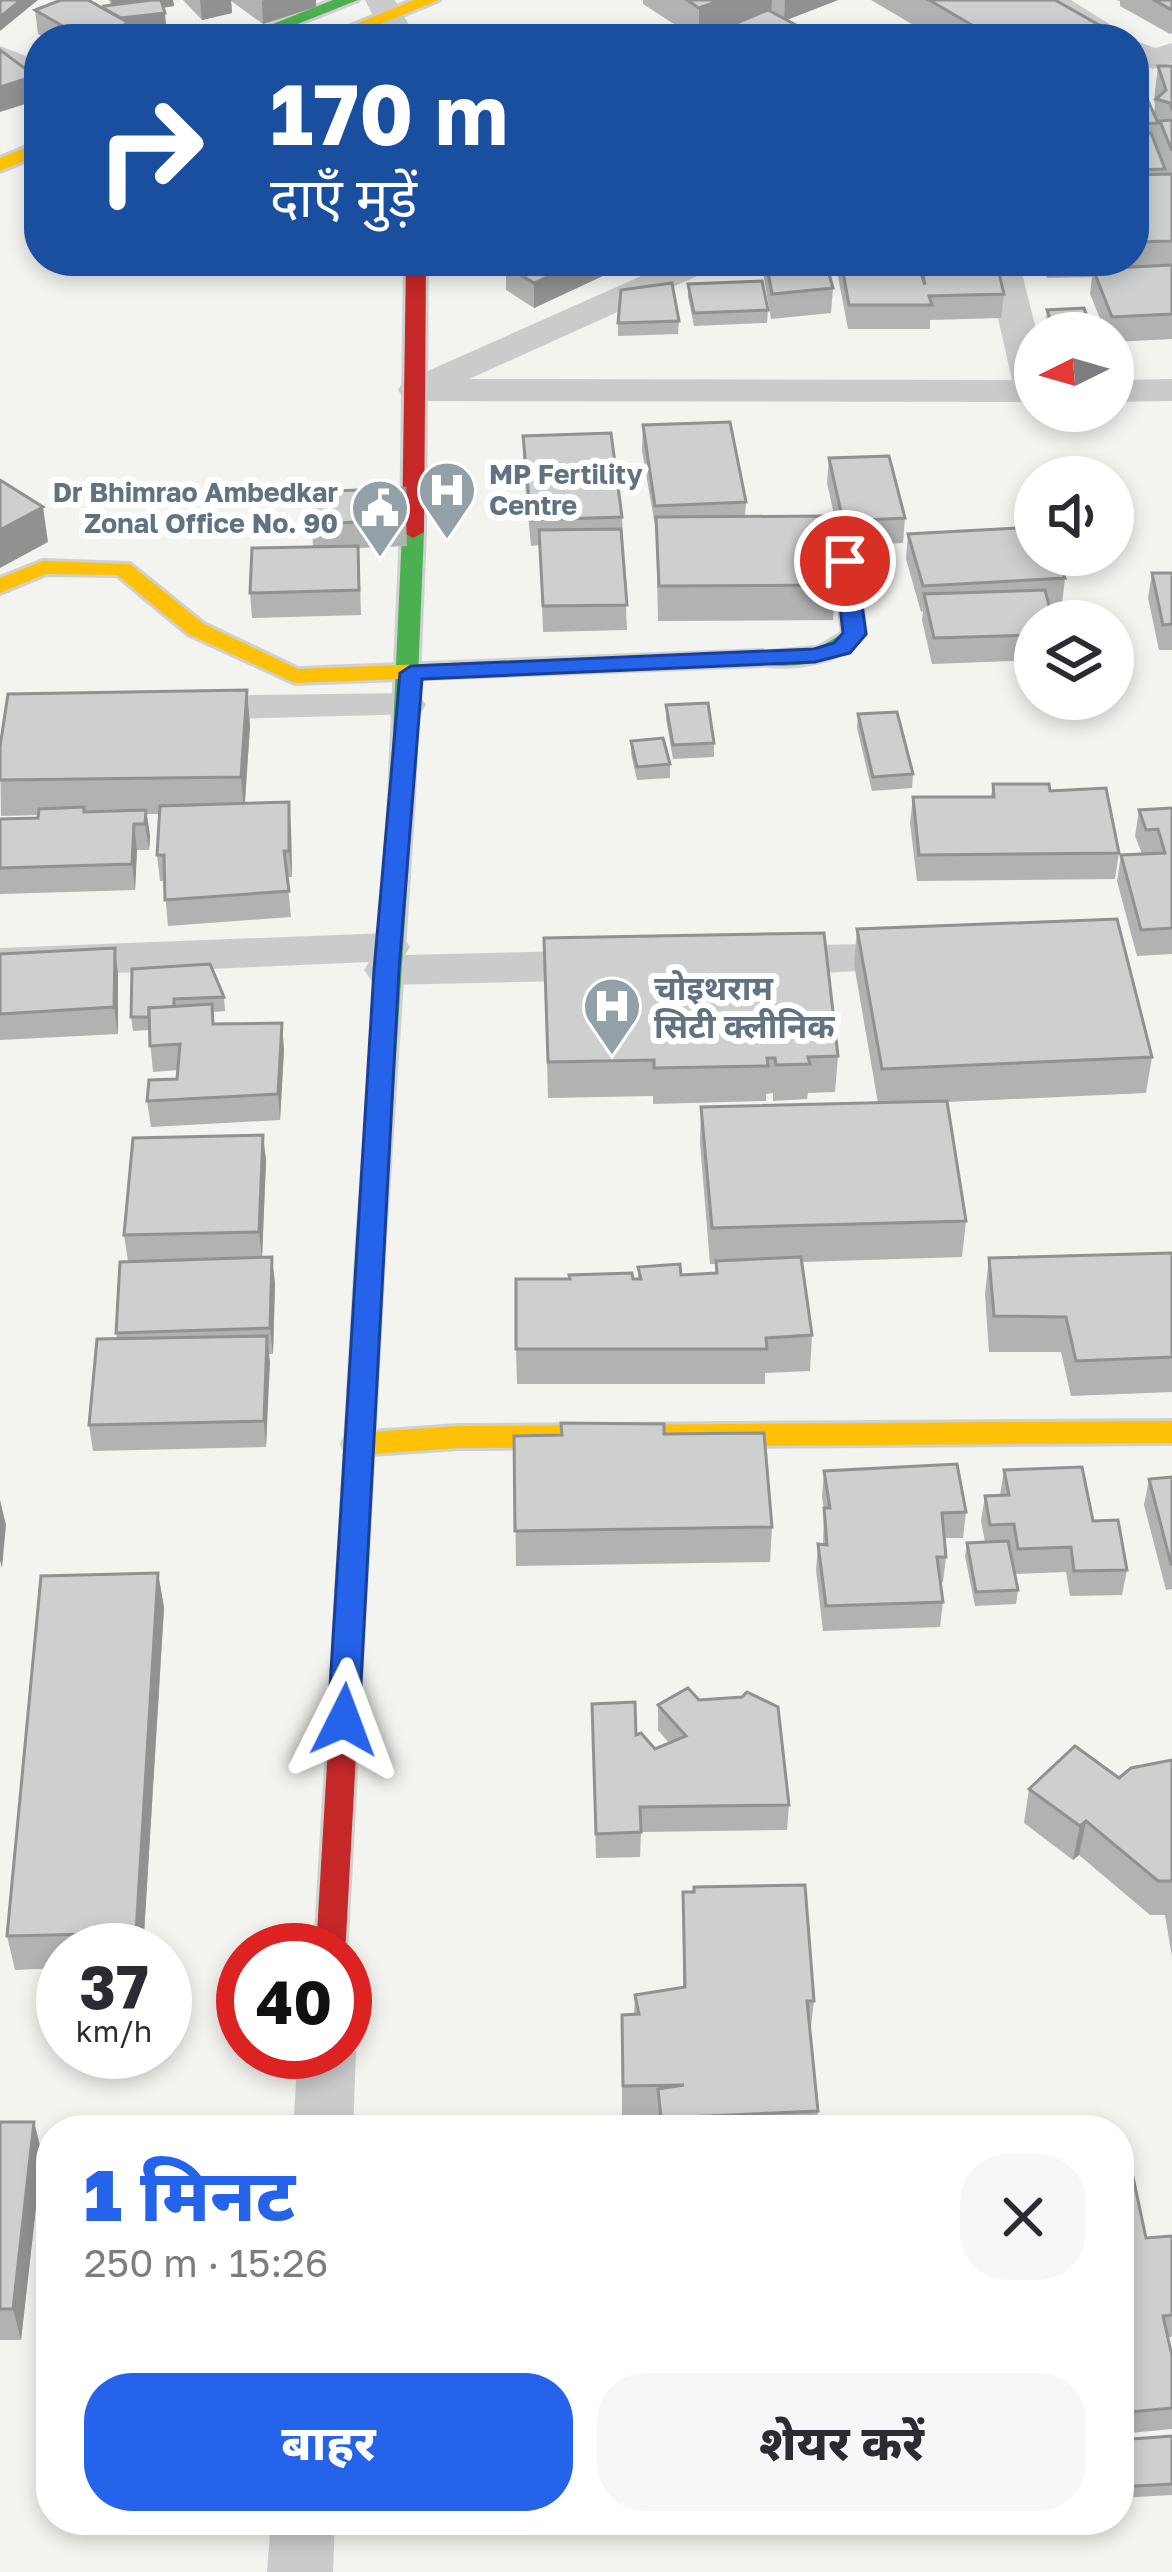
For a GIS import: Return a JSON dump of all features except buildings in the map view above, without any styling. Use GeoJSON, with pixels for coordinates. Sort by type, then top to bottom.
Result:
{"type":"FeatureCollection","features":[{"type":"Feature","properties":{"kind":"street"},"geometry":{"type":"LineString","coordinates":[[284,24],[349,0]]}},
{"type":"Feature","properties":{"kind":"street"},"geometry":{"type":"LineString","coordinates":[[391,18],[430,0]]}},
{"type":"Feature","properties":{"kind":"street"},"geometry":{"type":"LineString","coordinates":[[1049,0],[1091,24]]}},
{"type":"Feature","properties":{"kind":"street"},"geometry":{"type":"LineString","coordinates":[[333,1923],[357,1444],[408,689],[416,276]]}},
{"type":"Feature","properties":{"kind":"street"},"geometry":{"type":"LineString","coordinates":[[416,390],[670,276]]}},
{"type":"Feature","properties":{"kind":"street"},"geometry":{"type":"LineString","coordinates":[[1006,276],[1015,312]]}},
{"type":"Feature","properties":{"kind":"street"},"geometry":{"type":"LineString","coordinates":[[416,390],[1014,391]]}},
{"type":"Feature","properties":{"kind":"street"},"geometry":{"type":"LineString","coordinates":[[1134,391],[1172,390]]}},
{"type":"Feature","properties":{"kind":"street"},"geometry":{"type":"LineString","coordinates":[[156,708],[293,693],[408,689],[815,656],[842,648],[854,634],[845,561]]}},
{"type":"Feature","properties":{"kind":"street"},"geometry":{"type":"LineString","coordinates":[[0,586],[43,567],[122,569],[196,629],[293,693]]}},
{"type":"Feature","properties":{"kind":"street"},"geometry":{"type":"LineString","coordinates":[[715,962],[926,957]]}},
{"type":"Feature","properties":{"kind":"street"},"geometry":{"type":"LineString","coordinates":[[0,963],[387,959],[645,964]]}},
{"type":"Feature","properties":{"kind":"street"},"geometry":{"type":"LineString","coordinates":[[357,1444],[458,1437],[1172,1432]]}},
{"type":"Feature","properties":{"kind":"street"},"geometry":{"type":"LineString","coordinates":[[324,2115],[326,2079]]}},
{"type":"Feature","properties":{"kind":"street"},"geometry":{"type":"LineString","coordinates":[[300,2572],[302,2535]]}},
{"type":"Feature","properties":{"kind":"traffic: fast"},"geometry":{"type":"LineString","coordinates":[[284,24],[349,0]]}},
{"type":"Feature","properties":{"kind":"traffic: fast"},"geometry":{"type":"LineString","coordinates":[[371,1240],[402,798],[413,532]]}},
{"type":"Feature","properties":{"kind":"traffic: fast"},"geometry":{"type":"LineString","coordinates":[[763,658],[824,653],[854,634],[845,561]]}},
{"type":"Feature","properties":{"kind":"traffic: slow"},"geometry":{"type":"LineString","coordinates":[[367,24],[430,0]]}},
{"type":"Feature","properties":{"kind":"traffic: slow"},"geometry":{"type":"LineString","coordinates":[[0,165],[24,155]]}},
{"type":"Feature","properties":{"kind":"traffic: slow"},"geometry":{"type":"LineString","coordinates":[[0,586],[43,567],[122,569],[196,629],[295,676],[763,658]]}},
{"type":"Feature","properties":{"kind":"traffic: slow"},"geometry":{"type":"LineString","coordinates":[[357,1444],[458,1437],[1172,1432]]}},
{"type":"Feature","properties":{"kind":"traffic: jam"},"geometry":{"type":"LineString","coordinates":[[413,532],[416,276]]}},
{"type":"Feature","properties":{"kind":"traffic: jam"},"geometry":{"type":"LineString","coordinates":[[333,1923],[371,1240]]}},
{"type":"Feature","properties":{"kind":"place","name":"MP Fertility Centre"},"geometry":{"type":"Point","coordinates":[447,541]}},
{"type":"Feature","properties":{"kind":"place","name":"Dr Bhimrao Ambedkar Zonal Office No. 90"},"geometry":{"type":"Point","coordinates":[380,559]}},
{"type":"Feature","properties":{"kind":"place","name":"चोइथराम सिटी क्लीनिक"},"geometry":{"type":"Point","coordinates":[612,1057]}},
{"type":"Feature","properties":{"kind":"route"},"geometry":{"type":"LineString","coordinates":[[344,1720],[386,970],[411,673],[815,656],[842,648],[854,634],[845,561]]}}]}
